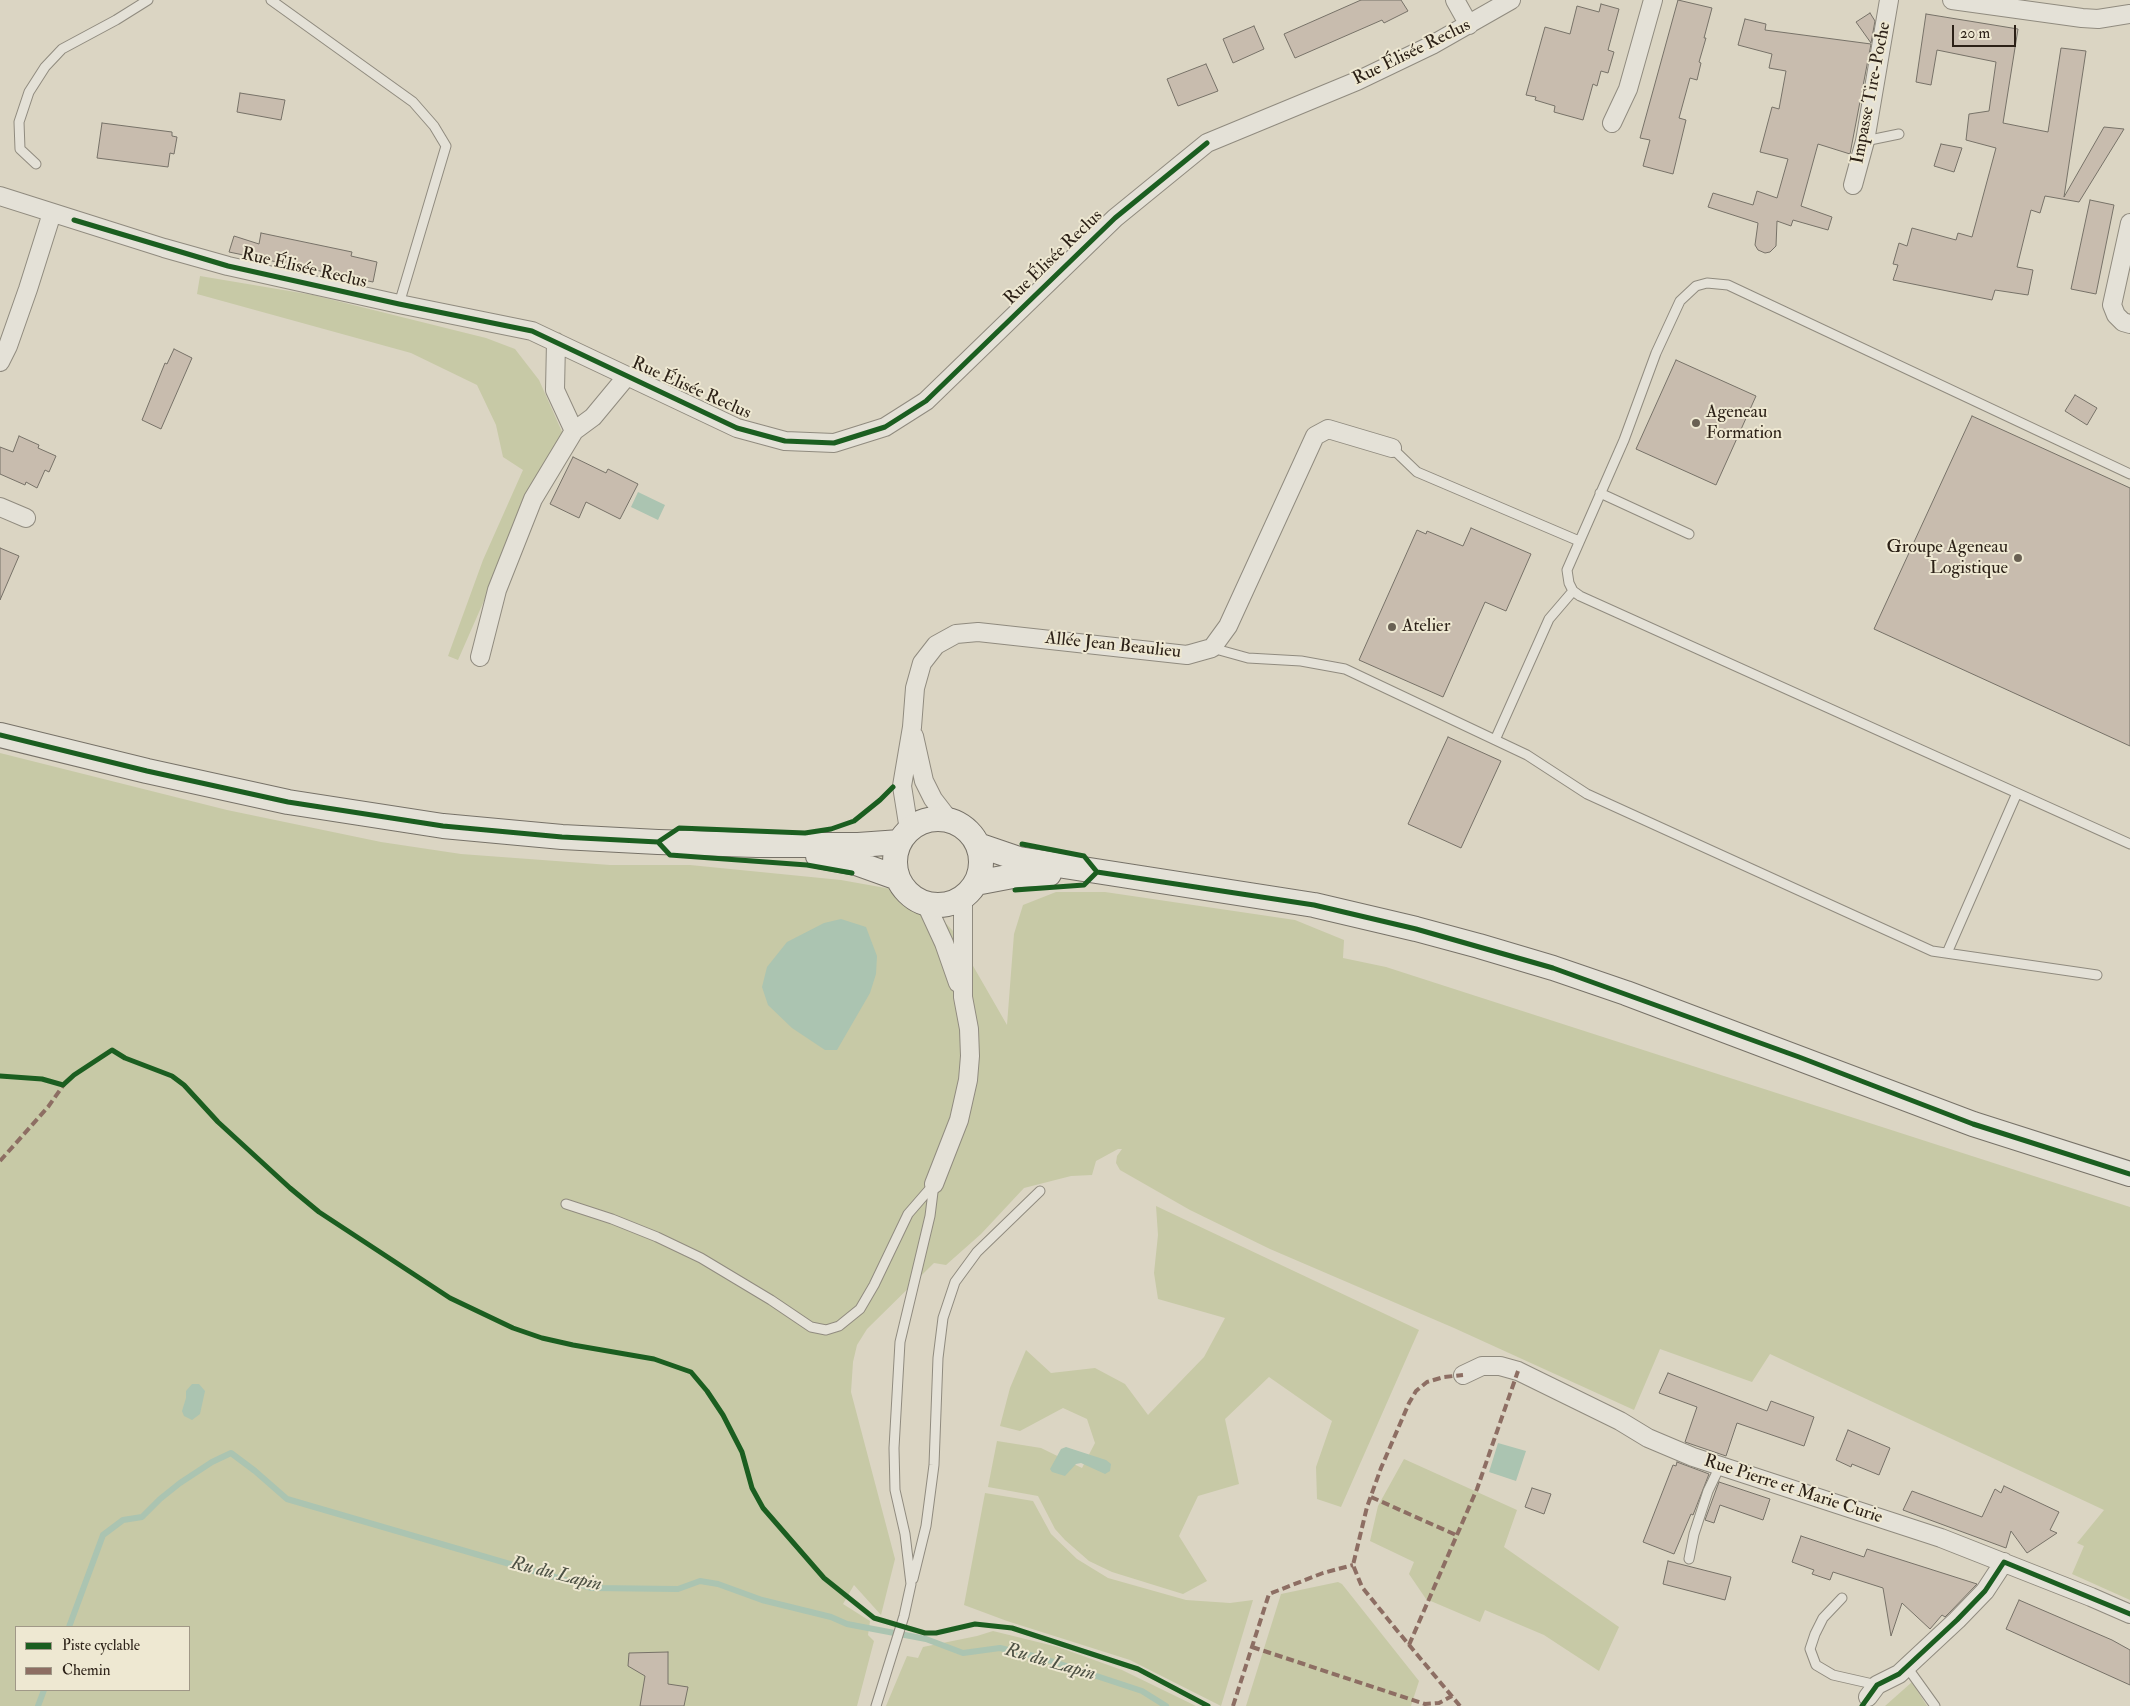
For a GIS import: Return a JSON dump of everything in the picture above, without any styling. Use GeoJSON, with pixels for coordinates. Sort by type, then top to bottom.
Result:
{"type":"FeatureCollection","features":[{"type":"Feature","properties":{"kind":"main road"},"geometry":{"type":"LineString","coordinates":[[0,735],[147,771],[279,800],[443,826],[562,837],[757,845],[858,845],[904,836],[922,822],[936,819],[950,821],[962,826],[971,834],[978,845],[981,864],[969,891]]}},
{"type":"Feature","properties":{"kind":"main road"},"geometry":{"type":"LineString","coordinates":[[904,836],[895,860],[898,878],[904,890],[926,904],[944,905],[969,891],[1018,876],[1097,872]]}},
{"type":"Feature","properties":{"kind":"main road"},"geometry":{"type":"LineString","coordinates":[[757,845],[856,863],[898,878]]}},
{"type":"Feature","properties":{"kind":"main road"},"geometry":{"type":"LineString","coordinates":[[978,845],[1020,859],[1314,905],[1416,928],[1553,968],[1799,1057],[1974,1124],[2130,1174]]}},
{"type":"Feature","properties":{"kind":"street"},"geometry":{"type":"LineString","coordinates":[[1455,0],[1469,25]]}},
{"type":"Feature","properties":{"kind":"street","name":"Rue Élisée Reclus"},"geometry":{"type":"LineString","coordinates":[[0,196],[228,266],[532,331],[737,428],[785,441],[834,443],[885,427],[926,401],[1115,218],[1207,143],[1357,81],[1432,45],[1511,0]]}},
{"type":"Feature","properties":{"kind":"street"},"geometry":{"type":"LineString","coordinates":[[1612,123],[1628,89],[1653,0]]}},
{"type":"Feature","properties":{"kind":"street","name":"Impasse Tire-Poche"},"geometry":{"type":"LineString","coordinates":[[1853,185],[1865,141],[1889,0]]}},
{"type":"Feature","properties":{"kind":"street"},"geometry":{"type":"LineString","coordinates":[[1952,0],[2063,8],[2098,19],[2130,14]]}},
{"type":"Feature","properties":{"kind":"street"},"geometry":{"type":"LineString","coordinates":[[0,362],[8,346],[28,289],[52,213]]}},
{"type":"Feature","properties":{"kind":"street"},"geometry":{"type":"LineString","coordinates":[[2130,224],[2112,305],[2116,315],[2123,322],[2130,324]]}},
{"type":"Feature","properties":{"kind":"street"},"geometry":{"type":"LineString","coordinates":[[556,342],[555,390],[574,431]]}},
{"type":"Feature","properties":{"kind":"street"},"geometry":{"type":"LineString","coordinates":[[480,657],[496,590],[533,499],[574,431],[593,417],[627,376]]}},
{"type":"Feature","properties":{"kind":"street"},"geometry":{"type":"LineString","coordinates":[[1212,648],[1228,626],[1315,436],[1328,429],[1392,448]]}},
{"type":"Feature","properties":{"kind":"street"},"geometry":{"type":"LineString","coordinates":[[0,506],[26,518]]}},
{"type":"Feature","properties":{"kind":"street","name":"Allée Jean Beaulieu"},"geometry":{"type":"LineString","coordinates":[[904,836],[902,786],[912,727],[915,688],[922,663],[936,645],[956,634],[978,632],[1186,655],[1212,648]]}},
{"type":"Feature","properties":{"kind":"street","name":"Allée Jean Beaulieu"},"geometry":{"type":"LineString","coordinates":[[912,727],[924,781],[933,799],[950,821]]}},
{"type":"Feature","properties":{"kind":"street"},"geometry":{"type":"LineString","coordinates":[[963,998],[969,891]]}},
{"type":"Feature","properties":{"kind":"street"},"geometry":{"type":"LineString","coordinates":[[926,904],[944,943],[963,998],[969,1029],[970,1056],[968,1080],[959,1120],[934,1184]]}},
{"type":"Feature","properties":{"kind":"street","name":"Rue Pierre et Marie Curie"},"geometry":{"type":"LineString","coordinates":[[1463,1375],[1482,1366],[1500,1366],[1518,1371],[1620,1421],[1648,1438],[1720,1466],[1941,1538],[2130,1614]]}},
{"type":"Feature","properties":{"kind":"street"},"geometry":{"type":"LineString","coordinates":[[1872,1691],[1907,1667],[1957,1620],[1985,1590],[2004,1562]]}},
{"type":"Feature","properties":{"kind":"lane"},"geometry":{"type":"LineString","coordinates":[[36,164],[20,149],[19,122],[29,92],[45,67],[62,49],[116,20],[148,0]]}},
{"type":"Feature","properties":{"kind":"lane"},"geometry":{"type":"LineString","coordinates":[[271,0],[413,102],[434,126],[446,146],[399,304]]}},
{"type":"Feature","properties":{"kind":"lane"},"geometry":{"type":"LineString","coordinates":[[1865,141],[1899,134]]}},
{"type":"Feature","properties":{"kind":"lane"},"geometry":{"type":"LineString","coordinates":[[2130,474],[1728,285],[1707,283],[1692,289],[1680,301],[1656,353],[1624,440],[1567,570],[1569,583],[1580,596],[2130,844]]}},
{"type":"Feature","properties":{"kind":"lane"},"geometry":{"type":"LineString","coordinates":[[1392,448],[1417,472],[1579,541]]}},
{"type":"Feature","properties":{"kind":"lane"},"geometry":{"type":"LineString","coordinates":[[1600,493],[1689,534]]}},
{"type":"Feature","properties":{"kind":"lane"},"geometry":{"type":"LineString","coordinates":[[1495,740],[1549,619],[1574,591]]}},
{"type":"Feature","properties":{"kind":"lane"},"geometry":{"type":"LineString","coordinates":[[1212,648],[1248,658],[1301,661],[1345,669],[1527,755],[1588,794],[1932,951],[2097,975]]}},
{"type":"Feature","properties":{"kind":"lane"},"geometry":{"type":"LineString","coordinates":[[1947,953],[2017,793]]}},
{"type":"Feature","properties":{"kind":"lane"},"geometry":{"type":"LineString","coordinates":[[566,1204],[621,1223],[701,1258],[764,1295],[812,1327],[826,1330],[840,1326],[860,1309],[874,1286],[908,1214],[934,1184]]}},
{"type":"Feature","properties":{"kind":"lane"},"geometry":{"type":"LineString","coordinates":[[911,1584],[905,1534],[895,1490],[894,1448],[900,1342],[930,1216],[934,1184]]}},
{"type":"Feature","properties":{"kind":"lane"},"geometry":{"type":"LineString","coordinates":[[876,1706],[904,1616],[926,1526],[934,1465],[938,1358],[943,1318],[955,1282],[977,1252],[1040,1190]]}},
{"type":"Feature","properties":{"kind":"lane"},"geometry":{"type":"LineString","coordinates":[[1689,1559],[1694,1534],[1708,1491],[1720,1466]]}},
{"type":"Feature","properties":{"kind":"lane"},"geometry":{"type":"LineString","coordinates":[[1842,1598],[1823,1618],[1810,1649],[1816,1665],[1833,1675],[1872,1691]]}},
{"type":"Feature","properties":{"kind":"lane"},"geometry":{"type":"LineString","coordinates":[[1907,1667],[1935,1706]]}},
{"type":"Feature","properties":{"kind":"shaded area"},"geometry":{"type":"Polygon","coordinates":[[[200,276],[313,295],[486,338],[515,349],[539,380],[563,434],[533,489],[458,660],[448,656],[483,560],[523,470],[503,457],[496,425],[477,385],[411,353],[197,294],[200,276]]]}},
{"type":"Feature","properties":{"kind":"shaded area"},"geometry":{"type":"Polygon","coordinates":[[[638,492],[665,505],[658,520],[631,507],[638,492]]]}},
{"type":"Feature","properties":{"kind":"shaded area"},"geometry":{"type":"Polygon","coordinates":[[[0,753],[227,810],[381,842],[461,854],[610,865],[690,865],[841,880],[908,892],[936,913],[953,931],[1007,1025],[1014,934],[1023,905],[1056,892],[1105,892],[1295,920],[1344,940],[1343,958],[1386,967],[2130,1207],[2130,1600],[2072,1574],[2084,1546],[2077,1543],[2104,1510],[1770,1354],[1752,1382],[1660,1349],[1634,1410],[1454,1328],[1270,1249],[1190,1210],[1120,1170],[1116,1163],[1117,1156],[1122,1149],[1118,1149],[1096,1161],[1092,1175],[1071,1176],[1024,1188],[981,1234],[946,1265],[934,1263],[867,1329],[857,1345],[853,1362],[851,1392],[895,1559],[881,1615],[854,1585],[843,1604],[870,1621],[868,1635],[874,1641],[857,1706],[0,1706],[0,753]]]}},
{"type":"Feature","properties":{"kind":"shaded area"},"geometry":{"type":"Polygon","coordinates":[[[841,919],[866,927],[877,956],[876,974],[870,993],[837,1050],[825,1050],[792,1028],[768,1005],[762,987],[767,967],[787,942],[824,923],[841,919]]]}},
{"type":"Feature","properties":{"kind":"shaded area"},"geometry":{"type":"Polygon","coordinates":[[[1156,1206],[1419,1330],[1341,1507],[1317,1499],[1316,1467],[1332,1421],[1269,1377],[1225,1419],[1239,1484],[1198,1496],[1179,1536],[1207,1581],[1183,1594],[1112,1572],[1089,1561],[1055,1529],[1038,1496],[988,1487],[997,1441],[1041,1448],[1082,1468],[1095,1443],[1087,1419],[1063,1408],[1020,1431],[1000,1426],[1010,1388],[1026,1350],[1051,1373],[1095,1368],[1125,1384],[1148,1415],[1204,1357],[1225,1318],[1158,1299],[1154,1273],[1158,1235],[1156,1206]]]}},
{"type":"Feature","properties":{"kind":"shaded area"},"geometry":{"type":"Polygon","coordinates":[[[192,1384],[199,1384],[205,1391],[200,1414],[192,1420],[184,1416],[182,1411],[186,1391],[192,1384]]]}},
{"type":"Feature","properties":{"kind":"shaded area"},"geometry":{"type":"Polygon","coordinates":[[[1498,1443],[1526,1451],[1516,1481],[1489,1472],[1498,1443]]]}},
{"type":"Feature","properties":{"kind":"shaded area"},"geometry":{"type":"Polygon","coordinates":[[[1066,1447],[1106,1460],[1111,1464],[1110,1471],[1105,1474],[1081,1463],[1076,1464],[1065,1476],[1052,1472],[1050,1469],[1061,1449],[1066,1447]]]}},
{"type":"Feature","properties":{"kind":"shaded area"},"geometry":{"type":"Polygon","coordinates":[[[1404,1459],[1517,1510],[1504,1547],[1619,1627],[1599,1671],[1544,1635],[1485,1610],[1480,1622],[1426,1599],[1409,1574],[1414,1562],[1370,1541],[1378,1506],[1404,1459]]]}},
{"type":"Feature","properties":{"kind":"shaded area"},"geometry":{"type":"Polygon","coordinates":[[[985,1493],[1033,1501],[1051,1534],[1077,1559],[1108,1578],[1186,1600],[1230,1603],[1253,1600],[1221,1706],[1130,1660],[1007,1621],[964,1605],[985,1493]]]}},
{"type":"Feature","properties":{"kind":"shaded area"},"geometry":{"type":"Polygon","coordinates":[[[1338,1582],[1342,1584],[1419,1681],[1411,1706],[1246,1706],[1281,1594],[1338,1582]]]}},
{"type":"Feature","properties":{"kind":"shaded area"},"geometry":{"type":"Polygon","coordinates":[[[993,1631],[1058,1647],[1122,1670],[1196,1706],[886,1706],[907,1656],[918,1658],[923,1647],[993,1631]]]}},
{"type":"Feature","properties":{"kind":"shaded area"},"geometry":{"type":"Polygon","coordinates":[[[1912,1682],[1927,1706],[1885,1706],[1912,1682]]]}},
{"type":"Feature","properties":{"kind":"building"},"geometry":{"type":"Polygon","coordinates":[[[1361,0],[1401,0],[1408,11],[1384,23],[1382,20],[1295,58],[1284,34],[1361,0]]]}},
{"type":"Feature","properties":{"kind":"building"},"geometry":{"type":"Polygon","coordinates":[[[1678,0],[1712,8],[1699,62],[1701,63],[1697,80],[1690,78],[1679,118],[1686,120],[1673,174],[1643,166],[1650,140],[1640,138],[1678,0]]]}},
{"type":"Feature","properties":{"kind":"building"},"geometry":{"type":"Polygon","coordinates":[[[1601,4],[1619,9],[1608,50],[1614,52],[1608,73],[1601,71],[1597,86],[1593,84],[1583,120],[1554,112],[1555,106],[1535,100],[1536,97],[1526,95],[1545,27],[1570,34],[1577,6],[1599,12],[1601,4]]]}},
{"type":"Feature","properties":{"kind":"building"},"geometry":{"type":"Polygon","coordinates":[[[1870,13],[1875,21],[1871,43],[1856,22],[1870,13]]]}},
{"type":"Feature","properties":{"kind":"building"},"geometry":{"type":"Polygon","coordinates":[[[1926,14],[2018,29],[2003,123],[2048,132],[2061,48],[2086,51],[2064,197],[2104,127],[2124,129],[2079,202],[2045,196],[2040,213],[2031,210],[2017,267],[2033,270],[2028,295],[1995,290],[1992,300],[1893,280],[1898,265],[1893,264],[1899,243],[1907,246],[1912,228],[1956,240],[1958,233],[1972,237],[1996,148],[1966,140],[1969,114],[1989,111],[1996,62],[1937,50],[1931,85],[1916,82],[1926,14]]]}},
{"type":"Feature","properties":{"kind":"building"},"geometry":{"type":"Polygon","coordinates":[[[1745,19],[1766,24],[1765,30],[1871,44],[1850,154],[1818,144],[1801,206],[1832,217],[1828,230],[1793,220],[1791,226],[1777,221],[1776,246],[1770,252],[1765,253],[1758,250],[1755,245],[1758,223],[1708,207],[1713,193],[1753,205],[1757,191],[1777,198],[1788,159],[1760,152],[1772,107],[1779,109],[1786,71],[1769,68],[1772,54],[1738,45],[1745,19]]]}},
{"type":"Feature","properties":{"kind":"building"},"geometry":{"type":"Polygon","coordinates":[[[1254,26],[1264,49],[1233,63],[1223,39],[1254,26]]]}},
{"type":"Feature","properties":{"kind":"building"},"geometry":{"type":"Polygon","coordinates":[[[1206,64],[1218,91],[1178,106],[1167,79],[1206,64]]]}},
{"type":"Feature","properties":{"kind":"building"},"geometry":{"type":"Polygon","coordinates":[[[240,93],[285,100],[281,120],[237,112],[240,93]]]}},
{"type":"Feature","properties":{"kind":"building"},"geometry":{"type":"Polygon","coordinates":[[[102,123],[172,132],[172,136],[177,137],[174,154],[170,153],[168,167],[97,158],[102,123]]]}},
{"type":"Feature","properties":{"kind":"building"},"geometry":{"type":"Polygon","coordinates":[[[1941,144],[1962,148],[1954,172],[1934,166],[1941,144]]]}},
{"type":"Feature","properties":{"kind":"building"},"geometry":{"type":"Polygon","coordinates":[[[2090,200],[2114,205],[2096,294],[2071,289],[2090,200]]]}},
{"type":"Feature","properties":{"kind":"building"},"geometry":{"type":"Polygon","coordinates":[[[261,233],[352,252],[351,256],[377,262],[373,282],[229,252],[234,236],[259,244],[261,233]]]}},
{"type":"Feature","properties":{"kind":"building"},"geometry":{"type":"Polygon","coordinates":[[[174,349],[192,358],[161,429],[142,420],[165,363],[167,364],[174,349]]]}},
{"type":"Feature","properties":{"kind":"building","name":"Ageneau Formation"},"geometry":{"type":"Polygon","coordinates":[[[1676,360],[1756,396],[1716,485],[1636,449],[1676,360]]]}},
{"type":"Feature","properties":{"kind":"building"},"geometry":{"type":"Polygon","coordinates":[[[2075,395],[2097,408],[2087,425],[2065,411],[2075,395]]]}},
{"type":"Feature","properties":{"kind":"building","name":"Groupe Ageneau Logistique"},"geometry":{"type":"Polygon","coordinates":[[[1972,416],[2130,488],[2130,746],[1874,629],[1972,416]]]}},
{"type":"Feature","properties":{"kind":"building"},"geometry":{"type":"Polygon","coordinates":[[[19,436],[39,445],[38,448],[56,456],[49,472],[45,470],[37,488],[26,482],[25,485],[0,474],[0,447],[13,452],[19,436]]]}},
{"type":"Feature","properties":{"kind":"building"},"geometry":{"type":"Polygon","coordinates":[[[573,457],[606,473],[608,469],[638,484],[620,519],[586,502],[579,518],[550,504],[573,457]]]}},
{"type":"Feature","properties":{"kind":"building"},"geometry":{"type":"Polygon","coordinates":[[[1471,528],[1531,554],[1506,611],[1485,602],[1443,697],[1359,660],[1417,530],[1426,534],[1427,531],[1463,546],[1471,528]]]}},
{"type":"Feature","properties":{"kind":"building"},"geometry":{"type":"Polygon","coordinates":[[[0,548],[19,556],[0,600],[0,548]]]}},
{"type":"Feature","properties":{"kind":"building"},"geometry":{"type":"Polygon","coordinates":[[[1448,737],[1501,761],[1461,848],[1408,824],[1448,737]]]}},
{"type":"Feature","properties":{"kind":"building"},"geometry":{"type":"Polygon","coordinates":[[[1668,1373],[1767,1411],[1771,1401],[1814,1417],[1804,1446],[1737,1423],[1726,1456],[1685,1442],[1697,1407],[1659,1393],[1668,1373]]]}},
{"type":"Feature","properties":{"kind":"building"},"geometry":{"type":"Polygon","coordinates":[[[1848,1430],[1890,1448],[1879,1475],[1852,1464],[1851,1467],[1836,1460],[1848,1430]]]}},
{"type":"Feature","properties":{"kind":"building"},"geometry":{"type":"Polygon","coordinates":[[[1677,1462],[1709,1474],[1693,1515],[1691,1514],[1674,1554],[1643,1542],[1673,1465],[1676,1466],[1677,1462]]]}},
{"type":"Feature","properties":{"kind":"building"},"geometry":{"type":"Polygon","coordinates":[[[1719,1482],[1770,1499],[1763,1520],[1720,1505],[1714,1523],[1705,1520],[1719,1482]]]}},
{"type":"Feature","properties":{"kind":"building"},"geometry":{"type":"Polygon","coordinates":[[[2004,1486],[2059,1512],[2050,1530],[2057,1533],[2027,1553],[2011,1531],[2006,1548],[1903,1510],[1912,1491],[1982,1517],[1995,1489],[2001,1493],[2004,1486]]]}},
{"type":"Feature","properties":{"kind":"building"},"geometry":{"type":"Polygon","coordinates":[[[1532,1488],[1551,1494],[1544,1514],[1525,1507],[1532,1488]]]}},
{"type":"Feature","properties":{"kind":"building"},"geometry":{"type":"Polygon","coordinates":[[[1801,1536],[1864,1557],[1867,1549],[1977,1584],[1945,1617],[1942,1615],[1930,1629],[1902,1603],[1891,1636],[1883,1588],[1833,1572],[1830,1580],[1812,1574],[1814,1570],[1792,1562],[1801,1536]]]}},
{"type":"Feature","properties":{"kind":"building"},"geometry":{"type":"Polygon","coordinates":[[[1668,1561],[1731,1577],[1725,1600],[1663,1584],[1668,1561]]]}},
{"type":"Feature","properties":{"kind":"building"},"geometry":{"type":"Polygon","coordinates":[[[2019,1600],[2112,1640],[2130,1650],[2130,1685],[2006,1629],[2019,1600]]]}},
{"type":"Feature","properties":{"kind":"building"},"geometry":{"type":"Polygon","coordinates":[[[668,1652],[668,1684],[688,1687],[684,1706],[640,1706],[645,1676],[628,1666],[629,1653],[668,1652]]]}},
{"type":"Feature","properties":{"kind":"waterway","name":"Ru du Lapin"},"geometry":{"type":"LineString","coordinates":[[69,1626],[103,1535],[123,1520],[142,1517],[180,1483],[212,1462],[231,1453],[287,1499],[592,1588],[678,1589],[700,1581],[718,1584],[762,1600],[831,1617],[847,1624],[926,1639],[963,1653],[1000,1648],[1042,1658],[1142,1691],[1166,1706]]}},
{"type":"Feature","properties":{"kind":"waterway","name":"Ru du Lapin"},"geometry":{"type":"LineString","coordinates":[[38,1706],[44,1691]]}},
{"type":"Feature","properties":{"kind":"marked path"},"geometry":{"type":"LineString","coordinates":[[0,1161],[48,1107],[65,1083]]}},
{"type":"Feature","properties":{"kind":"marked path"},"geometry":{"type":"LineString","coordinates":[[1409,1645],[1477,1489],[1518,1371]]}},
{"type":"Feature","properties":{"kind":"marked path"},"geometry":{"type":"LineString","coordinates":[[1460,1706],[1362,1587],[1353,1565],[1367,1507],[1381,1468],[1409,1403],[1416,1391],[1427,1382],[1444,1377],[1463,1375]]}},
{"type":"Feature","properties":{"kind":"marked path"},"geometry":{"type":"LineString","coordinates":[[1371,1497],[1456,1535]]}},
{"type":"Feature","properties":{"kind":"marked path"},"geometry":{"type":"LineString","coordinates":[[1233,1706],[1269,1594],[1323,1573],[1353,1565]]}},
{"type":"Feature","properties":{"kind":"marked path"},"geometry":{"type":"LineString","coordinates":[[1252,1647],[1425,1704],[1439,1703],[1452,1696]]}},
{"type":"Feature","properties":{"kind":"cycle path"},"geometry":{"type":"LineString","coordinates":[[74,220],[228,266],[532,331],[737,428],[785,441],[834,443],[885,427],[926,401],[1115,218],[1207,143]]}},
{"type":"Feature","properties":{"kind":"cycle path"},"geometry":{"type":"LineString","coordinates":[[0,735],[147,771],[288,802],[443,826],[562,837],[658,842],[679,828],[805,833],[831,829],[854,821],[893,787]]}},
{"type":"Feature","properties":{"kind":"cycle path"},"geometry":{"type":"LineString","coordinates":[[658,842],[670,855],[807,865],[852,873]]}},
{"type":"Feature","properties":{"kind":"cycle path"},"geometry":{"type":"LineString","coordinates":[[1022,844],[1084,856],[1097,872],[1314,905],[1416,929],[1553,968],[1799,1057],[1973,1124],[2130,1174]]}},
{"type":"Feature","properties":{"kind":"cycle path"},"geometry":{"type":"LineString","coordinates":[[1015,890],[1084,885],[1097,872]]}},
{"type":"Feature","properties":{"kind":"cycle path"},"geometry":{"type":"LineString","coordinates":[[0,1076],[42,1079],[63,1085],[74,1075],[112,1050],[125,1058],[172,1076],[184,1085],[218,1122],[319,1212],[450,1298],[513,1328],[542,1338],[654,1359],[691,1372],[723,1415],[742,1452],[752,1488],[763,1508],[824,1578],[874,1618],[925,1633],[936,1633],[975,1624],[1012,1628],[1138,1669],[1208,1706]]}},
{"type":"Feature","properties":{"kind":"cycle path"},"geometry":{"type":"LineString","coordinates":[[1862,1706],[1877,1685],[1899,1674],[1957,1620],[1985,1591],[2004,1562],[2130,1614]]}},
{"type":"Feature","properties":{"kind":"place","name":"Ageneau Formation"},"geometry":{"type":"Point","coordinates":[1696,423]}},
{"type":"Feature","properties":{"kind":"place","name":"Groupe Ageneau Logistique"},"geometry":{"type":"Point","coordinates":[2018,558]}},
{"type":"Feature","properties":{"kind":"place","name":"Atelier"},"geometry":{"type":"Point","coordinates":[1392,627]}}]}
